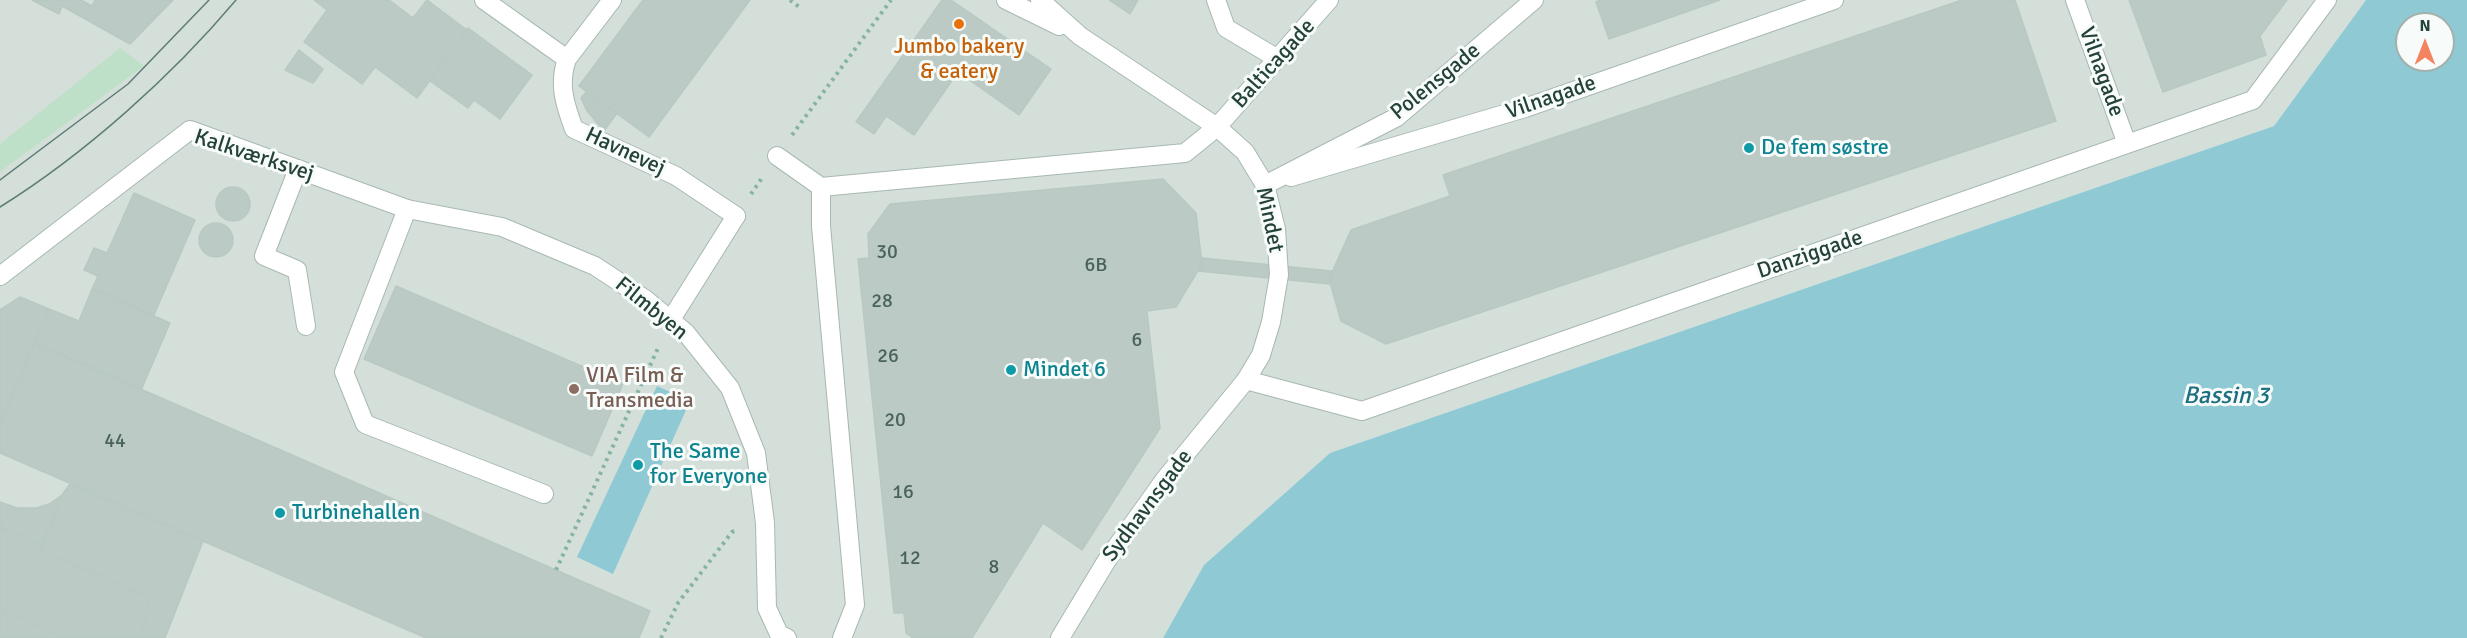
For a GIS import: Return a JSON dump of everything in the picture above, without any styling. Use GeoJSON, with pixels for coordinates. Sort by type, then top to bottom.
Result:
{"type":"FeatureCollection","features":[{"type":"Feature","properties":{"kind":"street"},"geometry":{"type":"LineString","coordinates":[[484,0],[567,59]]}},
{"type":"Feature","properties":{"kind":"street","name":"Havnevej"},"geometry":{"type":"LineString","coordinates":[[612,0],[567,59],[562,88],[574,129],[676,176],[736,216]]}},
{"type":"Feature","properties":{"kind":"street","name":"Mindet"},"geometry":{"type":"LineString","coordinates":[[1006,0],[1080,36],[1217,127],[1245,152],[1265,184],[1276,229],[1279,275],[1271,322],[1261,355],[1246,380]]}},
{"type":"Feature","properties":{"kind":"street","name":"Mindet"},"geometry":{"type":"LineString","coordinates":[[1040,0],[1080,36]]}},
{"type":"Feature","properties":{"kind":"street"},"geometry":{"type":"LineString","coordinates":[[1216,0],[1226,28],[1278,59]]}},
{"type":"Feature","properties":{"kind":"street","name":"Balticagade"},"geometry":{"type":"LineString","coordinates":[[820,187],[1185,153],[1217,127],[1329,0]]}},
{"type":"Feature","properties":{"kind":"street","name":"Polensgade"},"geometry":{"type":"LineString","coordinates":[[1265,184],[1397,117],[1534,0]]}},
{"type":"Feature","properties":{"kind":"street","name":"Vilnagade"},"geometry":{"type":"LineString","coordinates":[[1265,184],[1525,108],[1834,0]]}},
{"type":"Feature","properties":{"kind":"street","name":"Vilnagade"},"geometry":{"type":"LineString","coordinates":[[2075,0],[2127,144]]}},
{"type":"Feature","properties":{"kind":"street","name":"Danziggade"},"geometry":{"type":"LineString","coordinates":[[1246,380],[1362,411],[2253,100],[2327,0]]}},
{"type":"Feature","properties":{"kind":"street","name":"Kalkværksvej"},"geometry":{"type":"LineString","coordinates":[[0,276],[190,130],[407,209]]}},
{"type":"Feature","properties":{"kind":"street"},"geometry":{"type":"LineString","coordinates":[[777,156],[820,187],[820,226],[855,605],[842,638]]}},
{"type":"Feature","properties":{"kind":"street"},"geometry":{"type":"LineString","coordinates":[[298,170],[264,256],[297,270],[306,326]]}},
{"type":"Feature","properties":{"kind":"street"},"geometry":{"type":"LineString","coordinates":[[407,209],[344,372],[365,424],[544,494]]}},
{"type":"Feature","properties":{"kind":"street","name":"Filmbyen"},"geometry":{"type":"LineString","coordinates":[[407,209],[501,227],[595,266],[645,299],[686,333],[730,388],[756,453],[765,523],[766,608],[779,634],[787,638]]}},
{"type":"Feature","properties":{"kind":"street"},"geometry":{"type":"LineString","coordinates":[[670,321],[736,216]]}},
{"type":"Feature","properties":{"kind":"street","name":"Sydhavnsgade"},"geometry":{"type":"LineString","coordinates":[[1060,638],[1107,560],[1165,479],[1246,380]]}},
{"type":"Feature","properties":{"kind":"path"},"geometry":{"type":"LineString","coordinates":[[790,0],[802,9]]}},
{"type":"Feature","properties":{"kind":"path"},"geometry":{"type":"LineString","coordinates":[[736,216],[891,0]]}},
{"type":"Feature","properties":{"kind":"path"},"geometry":{"type":"LineString","coordinates":[[556,570],[670,321]]}},
{"type":"Feature","properties":{"kind":"path"},"geometry":{"type":"LineString","coordinates":[[661,638],[678,603],[732,532],[765,523]]}},
{"type":"Feature","properties":{"kind":"shaded area"},"geometry":{"type":"Polygon","coordinates":[[[0,0],[2366,0],[2274,126],[1330,453],[1204,565],[1163,638],[0,638],[0,0]]]}},
{"type":"Feature","properties":{"kind":"green space"},"geometry":{"type":"Polygon","coordinates":[[[120,48],[144,66],[0,172],[0,144],[120,48]]]}},
{"type":"Feature","properties":{"kind":"water","name":"Bassin 3"},"geometry":{"type":"Polygon","coordinates":[[[2366,0],[2467,0],[2467,638],[1163,638],[1204,565],[1330,453],[2274,126],[2366,0]]]}},
{"type":"Feature","properties":{"kind":"water"},"geometry":{"type":"Polygon","coordinates":[[[657,386],[690,401],[613,574],[577,557],[657,386]]]}},
{"type":"Feature","properties":{"kind":"building"},"geometry":{"type":"Polygon","coordinates":[[[32,0],[81,0],[92,6],[95,0],[173,0],[130,44],[62,6],[59,14],[32,0]]]}},
{"type":"Feature","properties":{"kind":"building"},"geometry":{"type":"Polygon","coordinates":[[[314,0],[389,0],[413,18],[427,0],[467,30],[417,98],[375,67],[362,84],[304,42],[327,10],[314,0]]]}},
{"type":"Feature","properties":{"kind":"building"},"geometry":{"type":"Polygon","coordinates":[[[643,0],[750,0],[649,137],[579,86],[643,0]]]}},
{"type":"Feature","properties":{"kind":"building"},"geometry":{"type":"Polygon","coordinates":[[[942,0],[951,0],[1051,69],[1019,115],[958,72],[914,135],[886,116],[874,134],[856,122],[942,0]]]}},
{"type":"Feature","properties":{"kind":"building"},"geometry":{"type":"Polygon","coordinates":[[[1109,0],[1138,0],[1130,14],[1109,0]]]}},
{"type":"Feature","properties":{"kind":"building"},"geometry":{"type":"Polygon","coordinates":[[[1600,0],[1720,0],[1609,39],[1596,2],[1600,0]]]}},
{"type":"Feature","properties":{"kind":"building","name":"De fem søstre"},"geometry":{"type":"Polygon","coordinates":[[[1962,0],[2015,0],[2056,121],[1386,344],[1341,321],[1329,279],[1351,230],[1450,196],[1443,175],[1962,0]]]}},
{"type":"Feature","properties":{"kind":"building"},"geometry":{"type":"Polygon","coordinates":[[[2129,0],[2287,0],[2260,36],[2266,55],[2163,92],[2129,0]]]}},
{"type":"Feature","properties":{"kind":"building"},"geometry":{"type":"Polygon","coordinates":[[[468,28],[532,75],[500,119],[474,100],[468,108],[430,81],[468,28]]]}},
{"type":"Feature","properties":{"kind":"building"},"geometry":{"type":"Polygon","coordinates":[[[299,50],[323,69],[313,83],[285,70],[299,50]]]}},
{"type":"Feature","properties":{"kind":"building"},"geometry":{"type":"Polygon","coordinates":[[[587,91],[617,113],[604,131],[587,111],[581,98],[587,91]]]}},
{"type":"Feature","properties":{"kind":"building","name":"Mindet 6"},"geometry":{"type":"Polygon","coordinates":[[[1163,179],[1196,213],[1202,264],[1176,307],[1147,311],[1160,428],[1082,550],[1043,523],[972,638],[913,638],[906,633],[904,613],[894,613],[858,259],[869,258],[868,234],[890,204],[1163,179]]]}},
{"type":"Feature","properties":{"kind":"building"},"geometry":{"type":"Polygon","coordinates":[[[233,187],[245,192],[250,204],[245,216],[233,221],[221,216],[216,204],[221,192],[233,187]]]}},
{"type":"Feature","properties":{"kind":"building"},"geometry":{"type":"Polygon","coordinates":[[[134,193],[195,220],[154,315],[92,289],[98,276],[84,270],[94,248],[107,253],[134,193]]]}},
{"type":"Feature","properties":{"kind":"building"},"geometry":{"type":"Polygon","coordinates":[[[216,223],[228,228],[233,240],[228,252],[216,257],[204,252],[199,240],[204,228],[216,223]]]}},
{"type":"Feature","properties":{"kind":"building"},"geometry":{"type":"Polygon","coordinates":[[[1202,258],[1332,271],[1330,284],[1198,271],[1202,258]]]}},
{"type":"Feature","properties":{"kind":"building"},"geometry":{"type":"Polygon","coordinates":[[[396,286],[623,384],[592,456],[364,359],[396,286]]]}},
{"type":"Feature","properties":{"kind":"building"},"geometry":{"type":"Polygon","coordinates":[[[92,289],[170,323],[141,390],[35,343],[49,309],[79,321],[92,289]]]}},
{"type":"Feature","properties":{"kind":"building"},"geometry":{"type":"Polygon","coordinates":[[[20,297],[49,309],[0,423],[0,310],[20,297]]]}},
{"type":"Feature","properties":{"kind":"building","name":"Turbinehallen"},"geometry":{"type":"Polygon","coordinates":[[[35,343],[650,611],[639,638],[426,638],[0,453],[0,423],[35,343]]]}},
{"type":"Feature","properties":{"kind":"building"},"geometry":{"type":"Polygon","coordinates":[[[70,484],[203,541],[165,638],[139,638],[146,618],[142,617],[151,598],[40,550],[62,495],[70,484]]]}},
{"type":"Feature","properties":{"kind":"building"},"geometry":{"type":"Polygon","coordinates":[[[62,495],[43,545],[0,527],[0,502],[17,508],[36,508],[49,504],[62,495]]]}},
{"type":"Feature","properties":{"kind":"building"},"geometry":{"type":"Polygon","coordinates":[[[0,527],[43,545],[40,550],[151,598],[142,617],[146,618],[139,638],[65,638],[0,608],[0,527]]]}},
{"type":"Feature","properties":{"kind":"building"},"geometry":{"type":"Polygon","coordinates":[[[0,608],[65,638],[0,638],[0,608]]]}},
{"type":"Feature","properties":{"kind":"tram line"},"geometry":{"type":"LineString","coordinates":[[0,180],[128,84],[209,0]]}},
{"type":"Feature","properties":{"kind":"tram line"},"geometry":{"type":"LineString","coordinates":[[0,207],[64,163],[126,112],[184,57],[236,0]]}},
{"type":"Feature","properties":{"kind":"place","name":"Jumbo bakery & eatery"},"geometry":{"type":"Point","coordinates":[959,24]}},
{"type":"Feature","properties":{"kind":"place","name":"De fem søstre"},"geometry":{"type":"Point","coordinates":[1749,148]}},
{"type":"Feature","properties":{"kind":"place","name":"Mindet 6"},"geometry":{"type":"Point","coordinates":[1011,370]}},
{"type":"Feature","properties":{"kind":"place","name":"VIA Film & Transmedia"},"geometry":{"type":"Point","coordinates":[574,389]}},
{"type":"Feature","properties":{"kind":"place","name":"The Same for Everyone"},"geometry":{"type":"Point","coordinates":[638,465]}},
{"type":"Feature","properties":{"kind":"place","name":"Turbinehallen"},"geometry":{"type":"Point","coordinates":[280,513]}}]}
